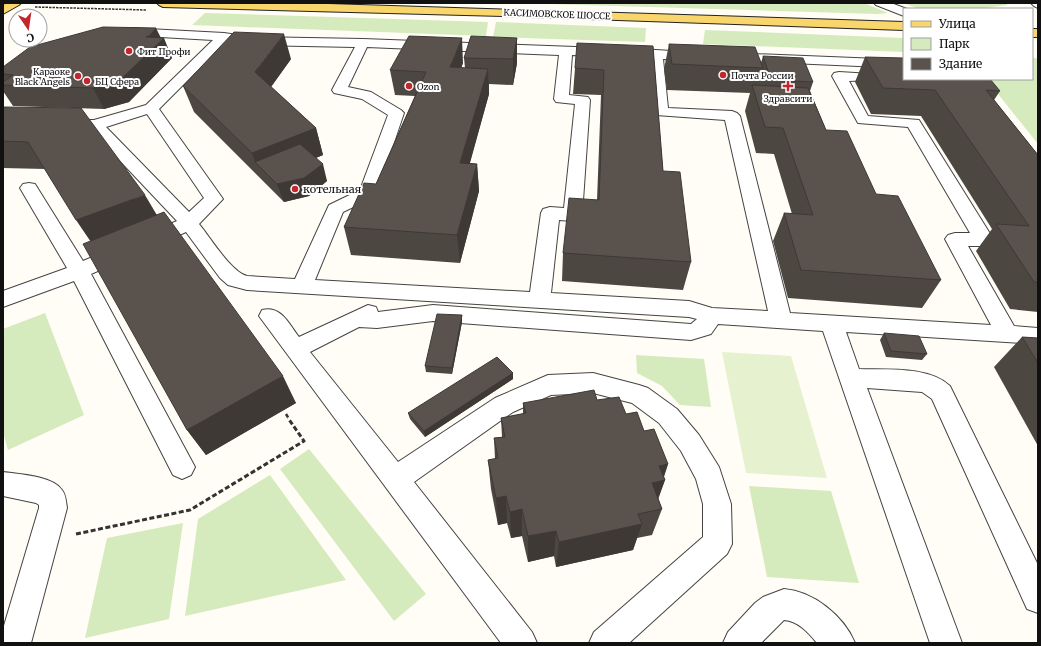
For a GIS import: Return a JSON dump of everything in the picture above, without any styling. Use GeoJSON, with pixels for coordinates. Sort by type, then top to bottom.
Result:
{"type":"FeatureCollection","features":[{"type":"Feature","properties":{"kind":"main road"},"geometry":{"type":"LineString","coordinates":[[3,10],[15,3]]}},
{"type":"Feature","properties":{"kind":"main road","name":"КАСИМОВСКОЕ ШОССЕ"},"geometry":{"type":"LineString","coordinates":[[163,3],[510,12],[903,26]]}},
{"type":"Feature","properties":{"kind":"street"},"geometry":{"type":"LineString","coordinates":[[880,3],[903,12]]}},
{"type":"Feature","properties":{"kind":"street"},"geometry":{"type":"LineString","coordinates":[[118,32],[224,37],[252,41],[363,43],[903,64]]}},
{"type":"Feature","properties":{"kind":"street"},"geometry":{"type":"LineString","coordinates":[[3,124],[95,125],[151,108],[224,37]]}},
{"type":"Feature","properties":{"kind":"street"},"geometry":{"type":"LineString","coordinates":[[302,286],[335,209],[368,193],[396,113],[366,95],[339,90],[363,43]]}},
{"type":"Feature","properties":{"kind":"street"},"geometry":{"type":"LineString","coordinates":[[540,300],[550,213],[573,215],[583,100],[561,99],[566,51]]}},
{"type":"Feature","properties":{"kind":"street"},"geometry":{"type":"LineString","coordinates":[[656,54],[661,112],[732,116],[781,320]]}},
{"type":"Feature","properties":{"kind":"street"},"geometry":{"type":"LineString","coordinates":[[903,79],[839,76],[863,120],[913,123],[984,240],[955,239],[1007,334]]}},
{"type":"Feature","properties":{"kind":"street"},"geometry":{"type":"LineString","coordinates":[[3,299],[79,271],[189,223],[214,199],[151,108]]}},
{"type":"Feature","properties":{"kind":"street"},"geometry":{"type":"LineString","coordinates":[[95,125],[189,223],[227,273],[235,280],[247,283],[689,309],[712,316],[1038,336]]}},
{"type":"Feature","properties":{"kind":"street"},"geometry":{"type":"LineString","coordinates":[[29,188],[79,271],[182,467]]}},
{"type":"Feature","properties":{"kind":"street"},"geometry":{"type":"LineString","coordinates":[[295,349],[379,307],[384,291]]}},
{"type":"Feature","properties":{"kind":"street"},"geometry":{"type":"LineString","coordinates":[[356,319],[377,320],[433,313],[691,332],[703,328],[712,316]]}},
{"type":"Feature","properties":{"kind":"street"},"geometry":{"type":"LineString","coordinates":[[270,316],[522,643]]}},
{"type":"Feature","properties":{"kind":"street"},"geometry":{"type":"LineString","coordinates":[[831,323],[946,643]]}},
{"type":"Feature","properties":{"kind":"street"},"geometry":{"type":"LineString","coordinates":[[851,378],[923,382],[934,386],[941,393],[1038,598]]}},
{"type":"Feature","properties":{"kind":"street"},"geometry":{"type":"LineString","coordinates":[[396,479],[504,405],[548,385],[593,383],[639,395],[668,416],[690,442],[709,476],[717,504],[717,544],[605,643]]}},
{"type":"Feature","properties":{"kind":"street"},"geometry":{"type":"LineString","coordinates":[[3,484],[42,491],[52,498],[53,508],[15,643]]}},
{"type":"Feature","properties":{"kind":"street"},"geometry":{"type":"LineString","coordinates":[[739,643],[774,608],[790,604],[805,610],[839,643]]}},
{"type":"Feature","properties":{"kind":"green space"},"geometry":{"type":"Polygon","coordinates":[[[516,3],[864,3],[888,13],[878,14],[516,3]]]}},
{"type":"Feature","properties":{"kind":"green space"},"geometry":{"type":"Polygon","coordinates":[[[904,3],[1007,3],[1007,5],[986,8],[916,8],[904,3]]]}},
{"type":"Feature","properties":{"kind":"green space"},"geometry":{"type":"Polygon","coordinates":[[[205,13],[488,22],[486,36],[192,25],[205,13]]]}},
{"type":"Feature","properties":{"kind":"green space"},"geometry":{"type":"Polygon","coordinates":[[[496,22],[646,28],[645,42],[493,37],[496,22]]]}},
{"type":"Feature","properties":{"kind":"green space"},"geometry":{"type":"Polygon","coordinates":[[[705,30],[903,38],[903,52],[703,44],[705,30]]]}},
{"type":"Feature","properties":{"kind":"green space"},"geometry":{"type":"Polygon","coordinates":[[[1033,57],[1038,59],[1038,144],[994,89],[984,80],[1033,80],[1033,57]]]}},
{"type":"Feature","properties":{"kind":"green space"},"geometry":{"type":"Polygon","coordinates":[[[45,313],[84,415],[8,450],[3,432],[3,329],[45,313]]]}},
{"type":"Feature","properties":{"kind":"green space"},"geometry":{"type":"Polygon","coordinates":[[[722,352],[791,356],[827,478],[746,473],[722,352]]]}},
{"type":"Feature","properties":{"kind":"green space"},"geometry":{"type":"Polygon","coordinates":[[[636,355],[704,359],[711,407],[680,405],[662,386],[637,373],[636,355]]]}},
{"type":"Feature","properties":{"kind":"green space"},"geometry":{"type":"Polygon","coordinates":[[[309,449],[426,594],[394,621],[280,469],[309,449]]]}},
{"type":"Feature","properties":{"kind":"green space"},"geometry":{"type":"Polygon","coordinates":[[[270,475],[346,580],[185,616],[198,519],[270,475]]]}},
{"type":"Feature","properties":{"kind":"green space"},"geometry":{"type":"Polygon","coordinates":[[[749,486],[831,491],[859,583],[767,577],[749,486]]]}},
{"type":"Feature","properties":{"kind":"green space"},"geometry":{"type":"Polygon","coordinates":[[[183,523],[169,619],[85,638],[107,538],[183,523]]]}},
{"type":"Feature","properties":{"kind":"building"},"geometry":{"type":"Polygon","coordinates":[[[103,27],[156,28],[146,37],[164,38],[119,81],[93,88],[3,85],[3,82],[13,75],[3,74],[3,67],[29,48],[48,48],[48,42],[103,27]]]}},
{"type":"Feature","properties":{"kind":"building"},"geometry":{"type":"Polygon","coordinates":[[[234,32],[284,34],[255,72],[316,128],[252,153],[183,86],[234,32]]]}},
{"type":"Feature","properties":{"kind":"building"},"geometry":{"type":"Polygon","coordinates":[[[409,36],[462,38],[450,67],[488,69],[460,163],[477,164],[457,235],[344,227],[364,183],[376,184],[426,72],[390,70],[409,36]]]}},
{"type":"Feature","properties":{"kind":"building"},"geometry":{"type":"Polygon","coordinates":[[[471,36],[517,38],[513,59],[464,58],[471,36]]]}},
{"type":"Feature","properties":{"kind":"building"},"geometry":{"type":"Polygon","coordinates":[[[577,43],[653,46],[663,171],[680,172],[691,262],[563,253],[569,198],[599,200],[604,70],[575,68],[577,43]]]}},
{"type":"Feature","properties":{"kind":"building"},"geometry":{"type":"Polygon","coordinates":[[[669,44],[755,47],[763,68],[672,64],[669,44]]]}},
{"type":"Feature","properties":{"kind":"building"},"geometry":{"type":"Polygon","coordinates":[[[763,56],[803,58],[813,82],[771,80],[763,56]]]}},
{"type":"Feature","properties":{"kind":"building"},"geometry":{"type":"Polygon","coordinates":[[[865,57],[903,58],[903,80],[991,80],[1000,91],[986,90],[1038,155],[1038,282],[1034,282],[996,224],[1029,226],[935,90],[883,88],[865,57]]]}},
{"type":"Feature","properties":{"kind":"building"},"geometry":{"type":"Polygon","coordinates":[[[752,85],[808,88],[826,130],[847,131],[876,194],[898,196],[941,280],[801,270],[784,213],[813,215],[783,128],[765,127],[752,85]]]}},
{"type":"Feature","properties":{"kind":"building"},"geometry":{"type":"Polygon","coordinates":[[[3,107],[81,108],[145,195],[76,220],[28,142],[3,141],[3,107]]]}},
{"type":"Feature","properties":{"kind":"building"},"geometry":{"type":"Polygon","coordinates":[[[300,144],[323,164],[304,178],[277,184],[255,162],[300,144]]]}},
{"type":"Feature","properties":{"kind":"building"},"geometry":{"type":"Polygon","coordinates":[[[164,212],[283,376],[187,430],[83,244],[164,212]]]}},
{"type":"Feature","properties":{"kind":"building"},"geometry":{"type":"Polygon","coordinates":[[[437,314],[462,315],[452,368],[425,366],[437,314]]]}},
{"type":"Feature","properties":{"kind":"building"},"geometry":{"type":"Polygon","coordinates":[[[884,333],[919,336],[927,354],[891,351],[884,333]]]}},
{"type":"Feature","properties":{"kind":"building"},"geometry":{"type":"Polygon","coordinates":[[[1022,337],[1038,338],[1038,363],[1022,337]]]}},
{"type":"Feature","properties":{"kind":"building"},"geometry":{"type":"Polygon","coordinates":[[[497,357],[513,373],[424,431],[408,413],[497,357]]]}},
{"type":"Feature","properties":{"kind":"building"},"geometry":{"type":"Polygon","coordinates":[[[594,390],[597,400],[619,397],[626,414],[637,412],[644,431],[654,429],[668,464],[659,466],[665,480],[652,483],[662,509],[638,514],[642,524],[559,542],[556,531],[528,536],[522,509],[510,512],[506,496],[496,498],[488,460],[498,458],[494,438],[505,437],[501,418],[526,413],[523,403],[594,390]]]}},
{"type":"Feature","properties":{"kind":"place","name":"Фит Профи"},"geometry":{"type":"Point","coordinates":[129,51]}},
{"type":"Feature","properties":{"kind":"place","name":"Почта России"},"geometry":{"type":"Point","coordinates":[723,75]}},
{"type":"Feature","properties":{"kind":"place","name":"Караоке Black Angels"},"geometry":{"type":"Point","coordinates":[78,76]}},
{"type":"Feature","properties":{"kind":"place","name":"БЦ Сфера"},"geometry":{"type":"Point","coordinates":[87,81]}},
{"type":"Feature","properties":{"kind":"place","name":"Ozon"},"geometry":{"type":"Point","coordinates":[409,86]}},
{"type":"Feature","properties":{"kind":"place","name":"Здравсити"},"geometry":{"type":"Point","coordinates":[788,86]}},
{"type":"Feature","properties":{"kind":"place","name":"котельная"},"geometry":{"type":"Point","coordinates":[295,189]}}]}
